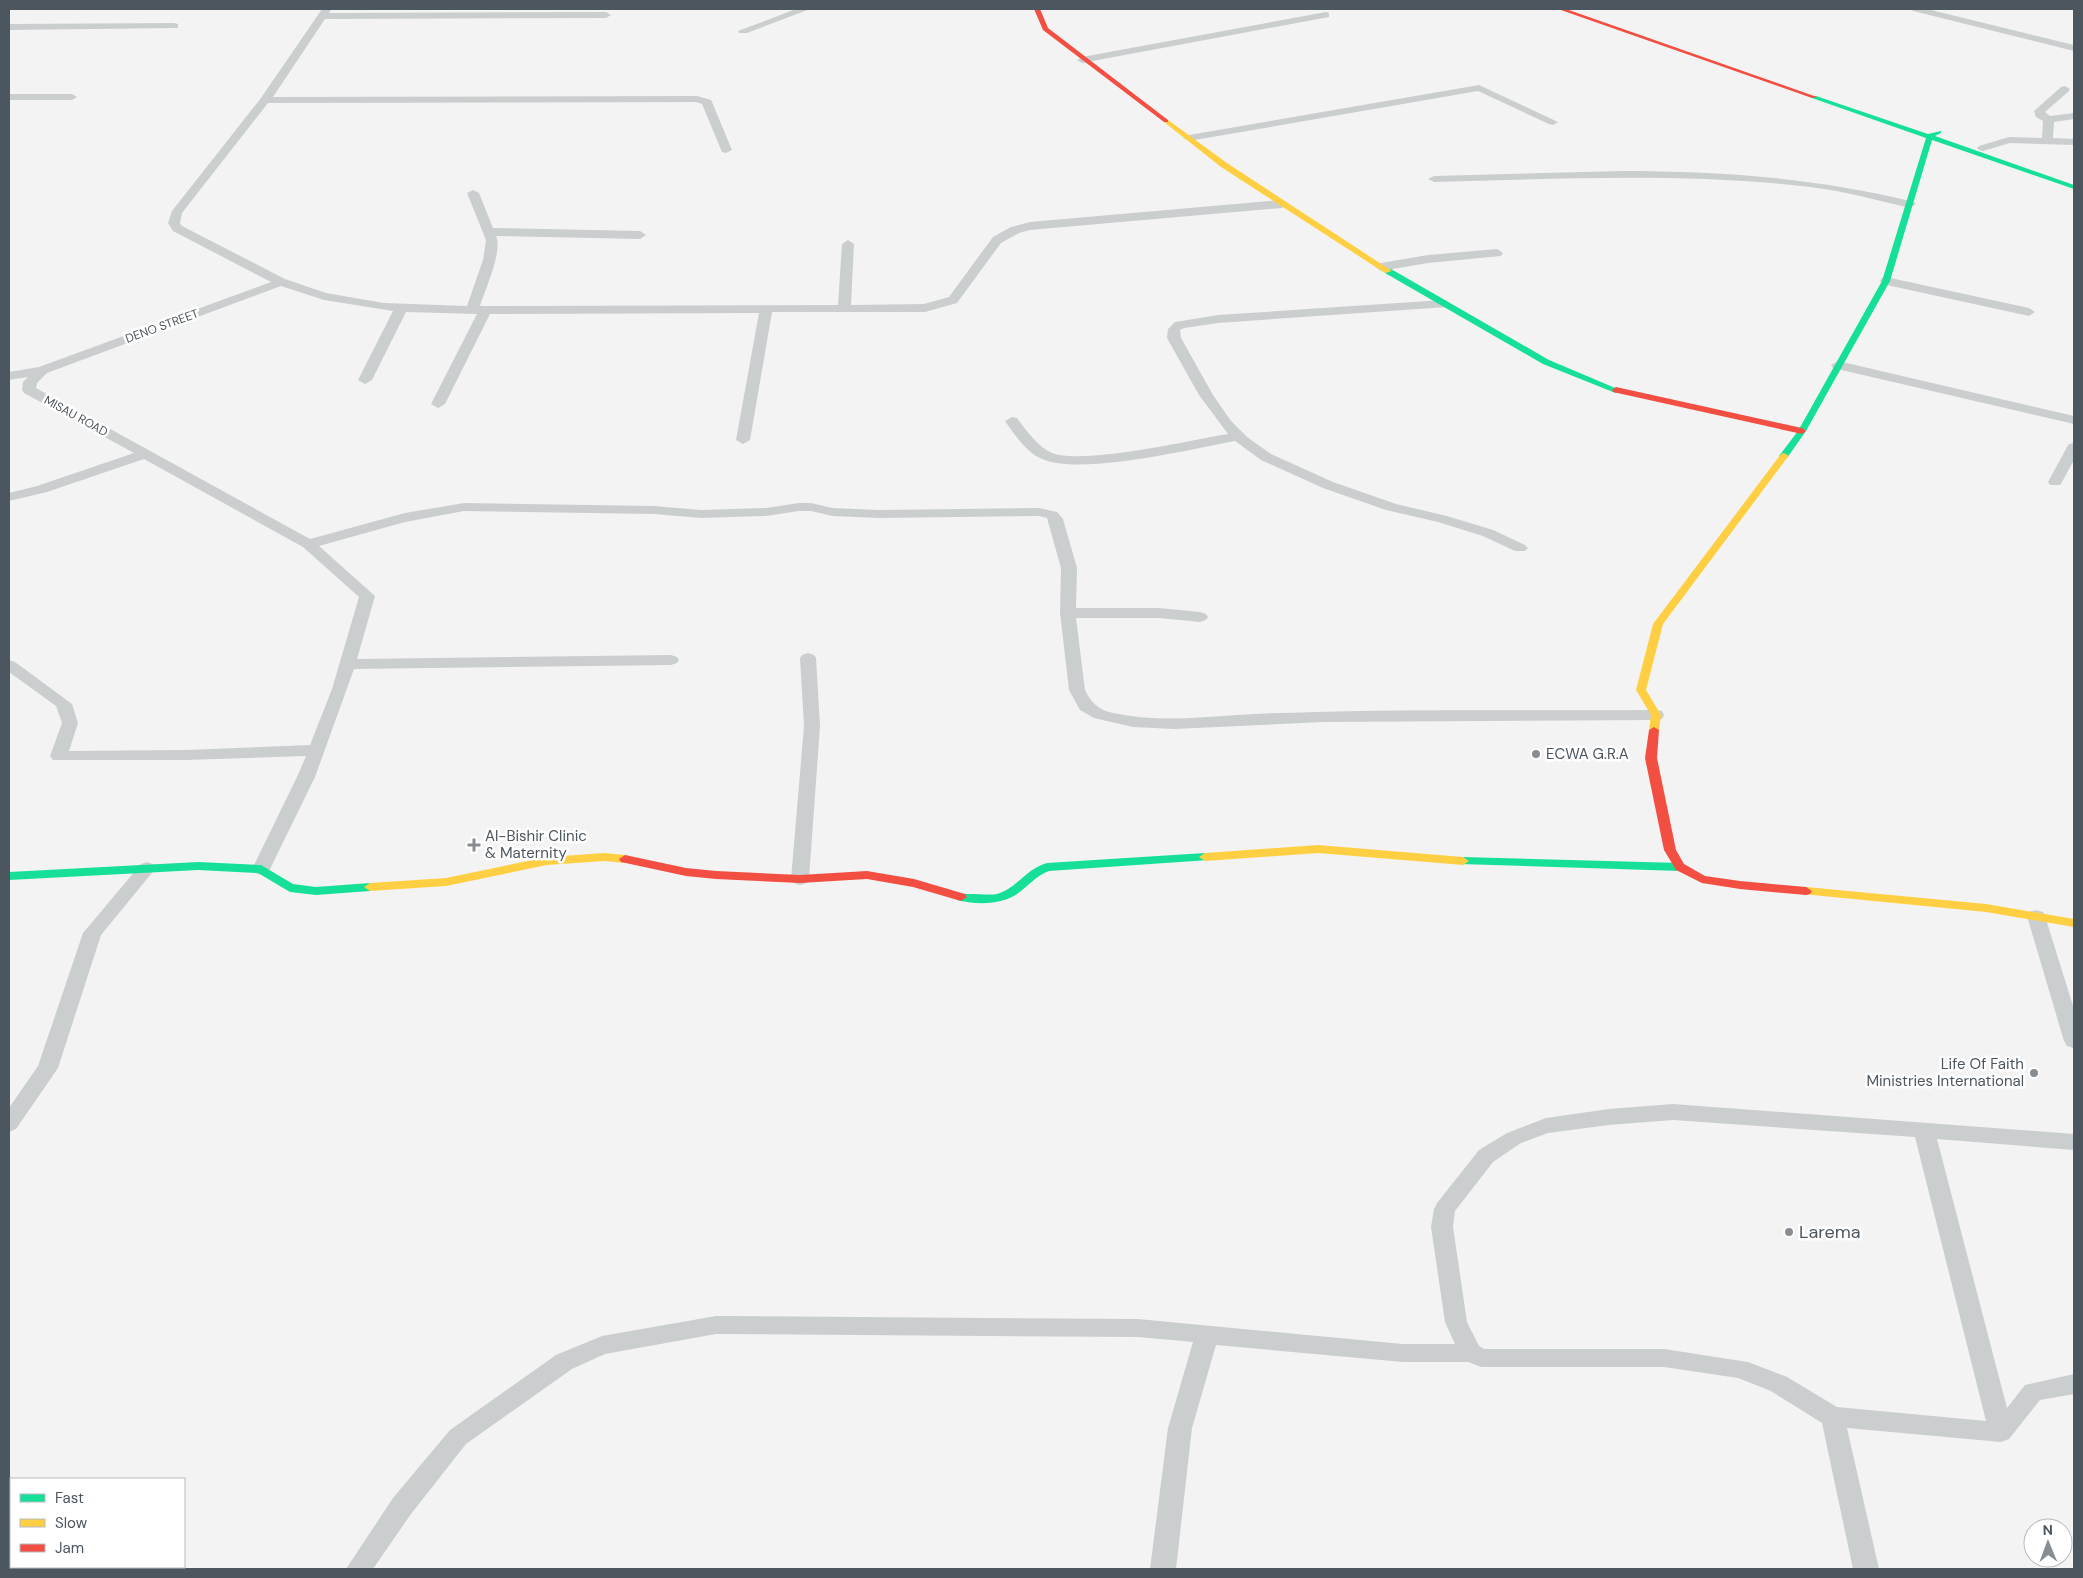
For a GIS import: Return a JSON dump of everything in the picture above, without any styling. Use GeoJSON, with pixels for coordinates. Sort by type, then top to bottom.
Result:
{"type":"FeatureCollection","features":[{"type":"Feature","properties":{"kind":"street"},"geometry":{"type":"LineString","coordinates":[[743,31],[805,9]]}},
{"type":"Feature","properties":{"kind":"street"},"geometry":{"type":"LineString","coordinates":[[1037,9],[1045,29],[1082,60],[1224,165],[1381,267],[1546,362],[1612,389],[1802,431]]}},
{"type":"Feature","properties":{"kind":"street"},"geometry":{"type":"LineString","coordinates":[[1561,9],[1935,134],[1983,148],[2074,180]]}},
{"type":"Feature","properties":{"kind":"street"},"geometry":{"type":"LineString","coordinates":[[1579,9],[1935,134],[2074,187]]}},
{"type":"Feature","properties":{"kind":"street"},"geometry":{"type":"LineString","coordinates":[[1916,9],[2074,48]]}},
{"type":"Feature","properties":{"kind":"street"},"geometry":{"type":"LineString","coordinates":[[606,15],[324,12],[265,100],[176,213],[174,223],[177,228],[281,282],[324,296],[363,304],[478,310],[925,308],[953,300],[997,240],[1016,230],[1030,226],[1282,204]]}},
{"type":"Feature","properties":{"kind":"street"},"geometry":{"type":"LineString","coordinates":[[1082,60],[1326,15]]}},
{"type":"Feature","properties":{"kind":"street"},"geometry":{"type":"LineString","coordinates":[[9,27],[174,26]]}},
{"type":"Feature","properties":{"kind":"street"},"geometry":{"type":"LineString","coordinates":[[1189,138],[1479,88],[1553,122]]}},
{"type":"Feature","properties":{"kind":"street"},"geometry":{"type":"LineString","coordinates":[[2065,89],[2038,111],[2040,116],[2049,119],[2074,116]]}},
{"type":"Feature","properties":{"kind":"street"},"geometry":{"type":"LineString","coordinates":[[9,97],[72,97]]}},
{"type":"Feature","properties":{"kind":"street"},"geometry":{"type":"LineString","coordinates":[[265,100],[697,99],[707,102],[726,150]]}},
{"type":"Feature","properties":{"kind":"street"},"geometry":{"type":"LineString","coordinates":[[2047,141],[2049,119]]}},
{"type":"Feature","properties":{"kind":"street"},"geometry":{"type":"LineString","coordinates":[[1680,867],[1670,850],[1651,758],[1656,715],[1641,690],[1658,624],[1802,431],[1886,281],[1910,204],[1935,134]]}},
{"type":"Feature","properties":{"kind":"street"},"geometry":{"type":"LineString","coordinates":[[1983,148],[2000,141],[2074,142]]}},
{"type":"Feature","properties":{"kind":"street"},"geometry":{"type":"LineString","coordinates":[[1434,179],[1688,176],[1755,179],[1811,184],[1910,204]]}},
{"type":"Feature","properties":{"kind":"street"},"geometry":{"type":"LineString","coordinates":[[438,404],[478,310],[489,260],[492,240],[473,193]]}},
{"type":"Feature","properties":{"kind":"street"},"geometry":{"type":"LineString","coordinates":[[489,232],[640,235]]}},
{"type":"Feature","properties":{"kind":"street"},"geometry":{"type":"LineString","coordinates":[[844,309],[848,244]]}},
{"type":"Feature","properties":{"kind":"street"},"geometry":{"type":"LineString","coordinates":[[1381,267],[1428,259],[1498,253]]}},
{"type":"Feature","properties":{"kind":"street"},"geometry":{"type":"LineString","coordinates":[[1886,281],[2029,312]]}},
{"type":"Feature","properties":{"kind":"street","name":"DENO STREET"},"geometry":{"type":"LineString","coordinates":[[9,376],[42,370],[281,282]]}},
{"type":"Feature","properties":{"kind":"street"},"geometry":{"type":"LineString","coordinates":[[1444,304],[1218,319],[1180,325],[1174,329],[1174,338],[1206,395],[1226,424],[1238,436],[1266,456],[1328,486],[1391,507],[1442,519],[1488,533],[1520,548]]}},
{"type":"Feature","properties":{"kind":"street"},"geometry":{"type":"LineString","coordinates":[[365,380],[402,307]]}},
{"type":"Feature","properties":{"kind":"street"},"geometry":{"type":"LineString","coordinates":[[743,440],[766,310]]}},
{"type":"Feature","properties":{"kind":"street"},"geometry":{"type":"LineString","coordinates":[[1838,365],[2074,420]]}},
{"type":"Feature","properties":{"kind":"street","name":"MISAU ROAD"},"geometry":{"type":"LineString","coordinates":[[42,370],[30,382],[29,390],[146,454]]}},
{"type":"Feature","properties":{"kind":"street"},"geometry":{"type":"LineString","coordinates":[[1012,421],[1032,444],[1048,456],[1063,460],[1114,457],[1238,436]]}},
{"type":"Feature","properties":{"kind":"street"},"geometry":{"type":"LineString","coordinates":[[2055,482],[2074,446]]}},
{"type":"Feature","properties":{"kind":"street"},"geometry":{"type":"LineString","coordinates":[[9,497],[42,489],[146,454],[308,544],[367,596],[368,600],[348,664],[306,777],[261,869]]}},
{"type":"Feature","properties":{"kind":"street"},"geometry":{"type":"LineString","coordinates":[[308,544],[389,521],[464,507],[654,510],[701,514],[766,512],[799,507],[811,507],[832,512],[879,514],[1039,512],[1056,519],[1069,568],[1068,613],[1075,676],[1081,699],[1088,710],[1112,718],[1163,724],[1276,718],[1656,715]]}},
{"type":"Feature","properties":{"kind":"street"},"geometry":{"type":"LineString","coordinates":[[1068,613],[1159,613],[1200,617]]}},
{"type":"Feature","properties":{"kind":"street"},"geometry":{"type":"LineString","coordinates":[[800,879],[812,726],[808,658]]}},
{"type":"Feature","properties":{"kind":"street"},"geometry":{"type":"LineString","coordinates":[[348,664],[672,660]]}},
{"type":"Feature","properties":{"kind":"street"},"geometry":{"type":"LineString","coordinates":[[9,665],[64,704],[70,723],[59,756],[186,755],[316,750]]}},
{"type":"Feature","properties":{"kind":"street"},"geometry":{"type":"LineString","coordinates":[[9,876],[198,866],[261,869],[290,888],[316,891],[446,882],[547,861],[587,857],[631,859],[686,872],[716,875],[800,879],[874,875],[914,883],[963,898],[985,899],[1007,894],[1038,870],[1047,867],[1318,849],[1463,861],[1680,867],[1702,879],[1740,885],[1986,908],[2074,923]]}},
{"type":"Feature","properties":{"kind":"street"},"geometry":{"type":"LineString","coordinates":[[9,1124],[48,1068],[92,933],[147,868]]}},
{"type":"Feature","properties":{"kind":"street"},"geometry":{"type":"LineString","coordinates":[[2036,916],[2074,1041]]}},
{"type":"Feature","properties":{"kind":"street"},"geometry":{"type":"LineString","coordinates":[[1471,1353],[1456,1322],[1442,1227],[1445,1209],[1486,1156],[1514,1138],[1546,1126],[1609,1117],[1673,1112],[2074,1142]]}},
{"type":"Feature","properties":{"kind":"street"},"geometry":{"type":"LineString","coordinates":[[1924,1130],[2001,1432]]}},
{"type":"Feature","properties":{"kind":"street"},"geometry":{"type":"LineString","coordinates":[[359,1569],[402,1506],[458,1437],[564,1362],[602,1345],[716,1325],[1138,1328],[1403,1353],[1471,1353],[1481,1358],[1664,1358],[1740,1369],[1779,1384],[1833,1417],[2001,1432]]}},
{"type":"Feature","properties":{"kind":"street"},"geometry":{"type":"LineString","coordinates":[[1163,1569],[1180,1428],[1207,1335]]}},
{"type":"Feature","properties":{"kind":"street"},"geometry":{"type":"LineString","coordinates":[[2001,1432],[2033,1392],[2074,1384]]}},
{"type":"Feature","properties":{"kind":"street"},"geometry":{"type":"LineString","coordinates":[[1833,1417],[1866,1569]]}},
{"type":"Feature","properties":{"kind":"traffic: fast"},"geometry":{"type":"LineString","coordinates":[[1814,97],[2074,187]]}},
{"type":"Feature","properties":{"kind":"traffic: fast"},"geometry":{"type":"LineString","coordinates":[[1784,456],[1802,431],[1886,281],[1930,136],[1939,132]]}},
{"type":"Feature","properties":{"kind":"traffic: fast"},"geometry":{"type":"LineString","coordinates":[[1388,271],[1546,362],[1616,390]]}},
{"type":"Feature","properties":{"kind":"traffic: fast"},"geometry":{"type":"LineString","coordinates":[[961,897],[985,899],[1003,896],[1013,891],[1036,872],[1047,867],[1205,857]]}},
{"type":"Feature","properties":{"kind":"traffic: fast"},"geometry":{"type":"LineString","coordinates":[[1463,861],[1680,867]]}},
{"type":"Feature","properties":{"kind":"traffic: fast"},"geometry":{"type":"LineString","coordinates":[[9,876],[198,866],[261,869],[290,888],[316,891],[370,887]]}},
{"type":"Feature","properties":{"kind":"traffic: slow"},"geometry":{"type":"LineString","coordinates":[[1166,121],[1224,165],[1388,271]]}},
{"type":"Feature","properties":{"kind":"traffic: slow"},"geometry":{"type":"LineString","coordinates":[[1654,730],[1656,715],[1641,690],[1658,624],[1784,456]]}},
{"type":"Feature","properties":{"kind":"traffic: slow"},"geometry":{"type":"LineString","coordinates":[[1205,857],[1318,849],[1463,861]]}},
{"type":"Feature","properties":{"kind":"traffic: slow"},"geometry":{"type":"LineString","coordinates":[[370,887],[446,882],[547,861],[604,857],[625,859]]}},
{"type":"Feature","properties":{"kind":"traffic: slow"},"geometry":{"type":"LineString","coordinates":[[1806,891],[1986,908],[2074,923]]}},
{"type":"Feature","properties":{"kind":"traffic: jam"},"geometry":{"type":"LineString","coordinates":[[1037,9],[1045,29],[1166,121]]}},
{"type":"Feature","properties":{"kind":"traffic: jam"},"geometry":{"type":"LineString","coordinates":[[1561,9],[1814,97]]}},
{"type":"Feature","properties":{"kind":"traffic: jam"},"geometry":{"type":"LineString","coordinates":[[1616,390],[1802,431]]}},
{"type":"Feature","properties":{"kind":"traffic: jam"},"geometry":{"type":"LineString","coordinates":[[1654,730],[1651,758],[1670,850],[1680,867],[1702,879],[1740,885],[1806,891]]}},
{"type":"Feature","properties":{"kind":"traffic: jam"},"geometry":{"type":"LineString","coordinates":[[625,859],[686,872],[716,875],[800,879],[867,875],[914,883],[961,897]]}},
{"type":"Feature","properties":{"kind":"place","name":"ECWA G.R.A"},"geometry":{"type":"Point","coordinates":[1536,754]}},
{"type":"Feature","properties":{"kind":"place","name":"Al-Bishir Clinic & Maternity"},"geometry":{"type":"Point","coordinates":[474,845]}},
{"type":"Feature","properties":{"kind":"place","name":"Life Of Faith Ministries International"},"geometry":{"type":"Point","coordinates":[2034,1073]}},
{"type":"Feature","properties":{"kind":"place","name":"Larema"},"geometry":{"type":"Point","coordinates":[1789,1232]}}]}
